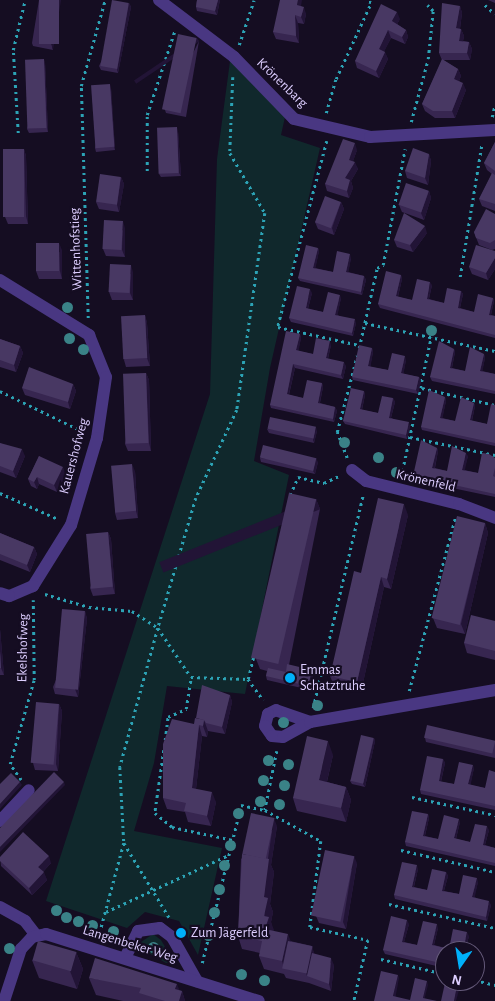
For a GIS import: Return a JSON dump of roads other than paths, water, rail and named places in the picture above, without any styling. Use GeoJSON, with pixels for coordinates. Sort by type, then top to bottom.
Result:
{"type":"FeatureCollection","features":[{"type":"Feature","properties":{"kind":"street","name":"Krönenbarg"},"geometry":{"type":"LineString","coordinates":[[159,0],[181,13],[234,57],[294,119],[326,129],[370,137],[408,132],[492,130]]}},
{"type":"Feature","properties":{"kind":"street","name":"Kauershofweg"},"geometry":{"type":"LineString","coordinates":[[0,280],[89,335],[106,377],[98,438],[71,525],[33,586],[9,596],[0,593]]}},
{"type":"Feature","properties":{"kind":"street","name":"Krönenfeld"},"geometry":{"type":"LineString","coordinates":[[352,470],[366,481],[398,491],[459,504],[495,518]]}},
{"type":"Feature","properties":{"kind":"street"},"geometry":{"type":"LineString","coordinates":[[310,722],[284,711],[272,712],[265,726],[279,738],[310,722],[495,690]]}},
{"type":"Feature","properties":{"kind":"street"},"geometry":{"type":"LineString","coordinates":[[0,821],[29,790]]}},
{"type":"Feature","properties":{"kind":"street"},"geometry":{"type":"LineString","coordinates":[[0,908],[25,921],[36,935],[16,961],[4,1001]]}},
{"type":"Feature","properties":{"kind":"street"},"geometry":{"type":"LineString","coordinates":[[125,958],[132,940],[147,927],[160,928],[172,937],[197,981]]}},
{"type":"Feature","properties":{"kind":"street","name":"Langenbeker Weg"},"geometry":{"type":"LineString","coordinates":[[36,935],[95,949],[259,1001]]}},
{"type":"Feature","properties":{"kind":"place","name":"Emmas Schatztruhe"},"geometry":{"type":"Point","coordinates":[290,678]}},
{"type":"Feature","properties":{"kind":"place","name":"Zum Jägerfeld"},"geometry":{"type":"Point","coordinates":[181,933]}}]}
